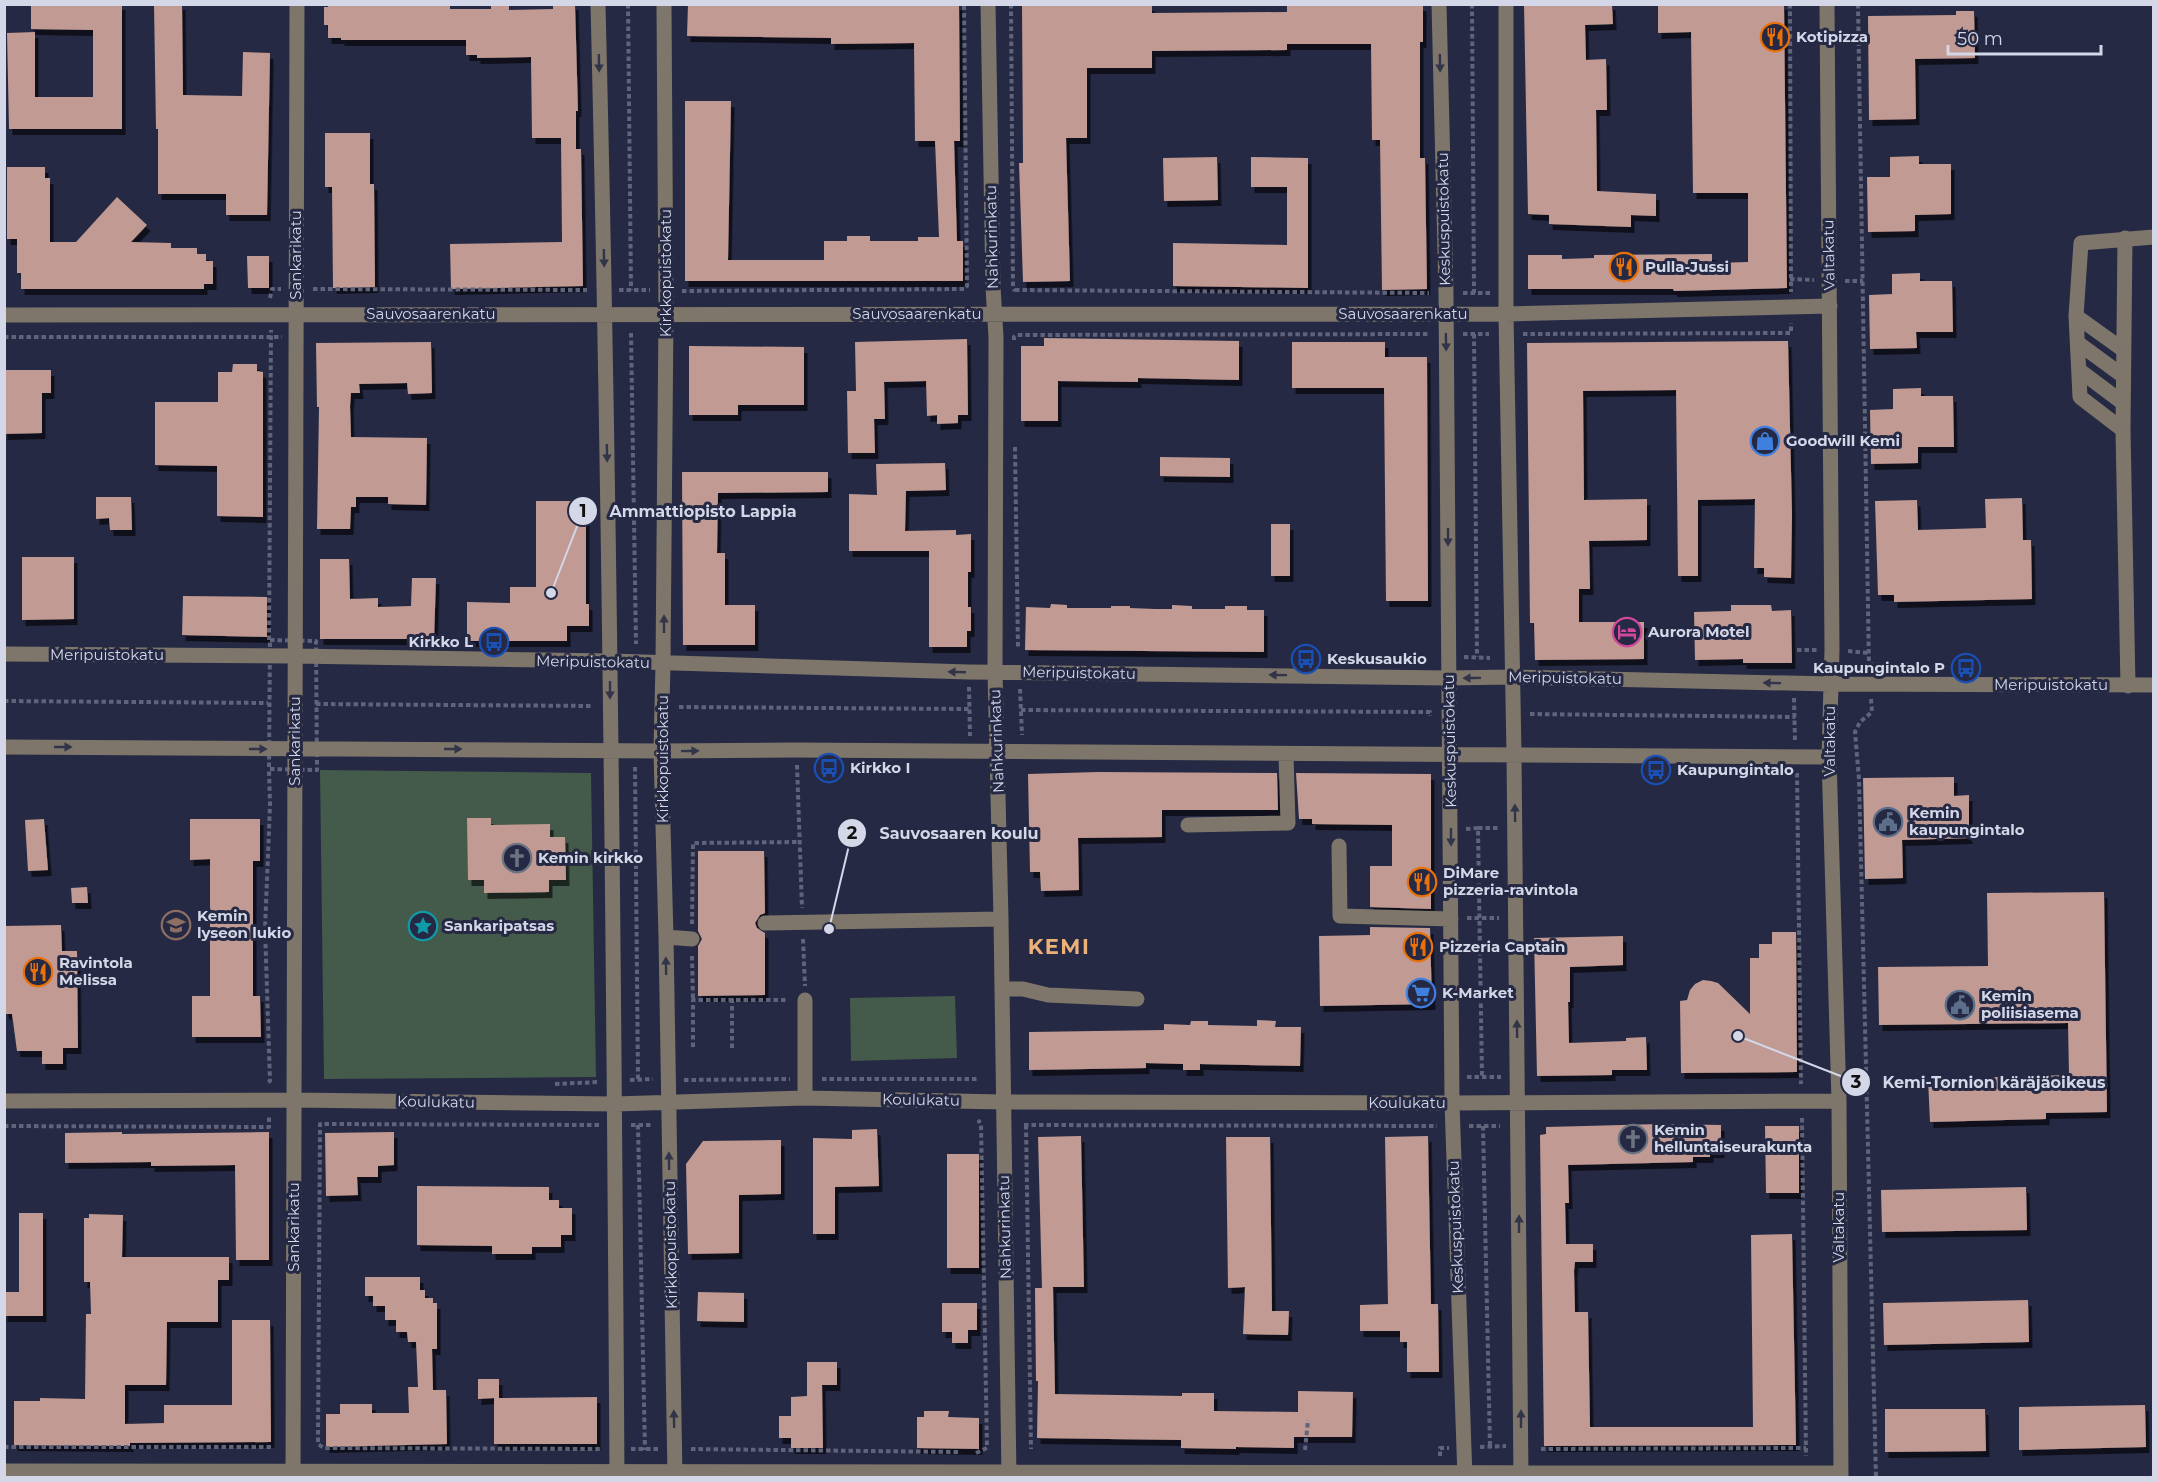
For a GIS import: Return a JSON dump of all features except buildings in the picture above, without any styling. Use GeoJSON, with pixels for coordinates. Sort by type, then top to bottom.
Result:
{"type":"FeatureCollection","features":[{"type":"Feature","properties":{"kind":"street","name":"Sankarikatu"},"geometry":{"type":"LineString","coordinates":[[293,1475],[297,4]]}},
{"type":"Feature","properties":{"kind":"street"},"geometry":{"type":"LineString","coordinates":[[598,4],[610,644],[617,1475]]}},
{"type":"Feature","properties":{"kind":"street","name":"Kirkkopuistokatu"},"geometry":{"type":"LineString","coordinates":[[664,4],[666,314],[661,768],[675,1475]]}},
{"type":"Feature","properties":{"kind":"street","name":"Nahkurinkatu"},"geometry":{"type":"LineString","coordinates":[[988,4],[994,314],[995,672],[1009,1475]]}},
{"type":"Feature","properties":{"kind":"street","name":"Keskuspuistokatu"},"geometry":{"type":"LineString","coordinates":[[1439,4],[1446,293],[1452,1103],[1465,1475]]}},
{"type":"Feature","properties":{"kind":"street"},"geometry":{"type":"LineString","coordinates":[[1506,4],[1506,334],[1514,754],[1521,1475]]}},
{"type":"Feature","properties":{"kind":"street","name":"Valtakatu"},"geometry":{"type":"LineString","coordinates":[[1827,4],[1830,306],[1831,684],[1829,757],[1839,1101],[1841,1475]]}},
{"type":"Feature","properties":{"kind":"street"},"geometry":{"type":"LineString","coordinates":[[2123,430],[2080,397],[2076,316],[2081,243],[2154,237]]}},
{"type":"Feature","properties":{"kind":"street"},"geometry":{"type":"LineString","coordinates":[[2125,238],[2122,349],[2128,686]]}},
{"type":"Feature","properties":{"kind":"street","name":"Sauvosaarenkatu"},"geometry":{"type":"LineString","coordinates":[[4,315],[1506,315],[1830,306]]}},
{"type":"Feature","properties":{"kind":"street"},"geometry":{"type":"LineString","coordinates":[[2076,316],[2122,349]]}},
{"type":"Feature","properties":{"kind":"street"},"geometry":{"type":"LineString","coordinates":[[2078,343],[2123,376]]}},
{"type":"Feature","properties":{"kind":"street"},"geometry":{"type":"LineString","coordinates":[[2079,370],[2123,403]]}},
{"type":"Feature","properties":{"kind":"street","name":"Meripuistokatu"},"geometry":{"type":"LineString","coordinates":[[4,654],[610,661],[995,672],[1511,677],[1831,684],[2154,685]]}},
{"type":"Feature","properties":{"kind":"street"},"geometry":{"type":"LineString","coordinates":[[4,747],[1829,757]]}},
{"type":"Feature","properties":{"kind":"street"},"geometry":{"type":"LineString","coordinates":[[1188,825],[1288,823],[1286,754]]}},
{"type":"Feature","properties":{"kind":"street"},"geometry":{"type":"LineString","coordinates":[[1339,846],[1340,916],[1451,919]]}},
{"type":"Feature","properties":{"kind":"street"},"geometry":{"type":"LineString","coordinates":[[765,923],[1001,919]]}},
{"type":"Feature","properties":{"kind":"street"},"geometry":{"type":"LineString","coordinates":[[666,937],[692,939]]}},
{"type":"Feature","properties":{"kind":"street"},"geometry":{"type":"LineString","coordinates":[[1002,989],[1023,989],[1048,995],[1137,999]]}},
{"type":"Feature","properties":{"kind":"street"},"geometry":{"type":"LineString","coordinates":[[805,1000],[805,1098]]}},
{"type":"Feature","properties":{"kind":"street","name":"Koulukatu"},"geometry":{"type":"LineString","coordinates":[[4,1101],[294,1100],[615,1104],[805,1098],[1003,1102],[1839,1101]]}},
{"type":"Feature","properties":{"kind":"street"},"geometry":{"type":"LineString","coordinates":[[4,1471],[293,1475],[1009,1475],[1441,1472],[1465,1475],[1541,1473],[1841,1475]]}},
{"type":"Feature","properties":{"kind":"path"},"geometry":{"type":"LineString","coordinates":[[628,4],[631,290]]}},
{"type":"Feature","properties":{"kind":"path"},"geometry":{"type":"LineString","coordinates":[[258,640],[270,640],[270,291],[272,289],[666,291],[965,289],[967,286],[964,4]]}},
{"type":"Feature","properties":{"kind":"path"},"geometry":{"type":"LineString","coordinates":[[1011,4],[1013,287],[1015,290],[1506,292]]}},
{"type":"Feature","properties":{"kind":"path"},"geometry":{"type":"LineString","coordinates":[[1472,4],[1474,293]]}},
{"type":"Feature","properties":{"kind":"path"},"geometry":{"type":"LineString","coordinates":[[1014,349],[1014,338],[1017,335],[1791,333],[1790,4]]}},
{"type":"Feature","properties":{"kind":"path"},"geometry":{"type":"LineString","coordinates":[[1858,4],[1869,653],[1872,712],[1860,722],[1856,732],[1876,1478]]}},
{"type":"Feature","properties":{"kind":"path"},"geometry":{"type":"LineString","coordinates":[[631,333],[636,644]]}},
{"type":"Feature","properties":{"kind":"path"},"geometry":{"type":"LineString","coordinates":[[1474,334],[1477,657]]}},
{"type":"Feature","properties":{"kind":"path"},"geometry":{"type":"LineString","coordinates":[[1015,441],[1018,650]]}},
{"type":"Feature","properties":{"kind":"path"},"geometry":{"type":"LineString","coordinates":[[610,644],[663,644]]}},
{"type":"Feature","properties":{"kind":"path"},"geometry":{"type":"LineString","coordinates":[[1851,652],[1869,653]]}},
{"type":"Feature","properties":{"kind":"path"},"geometry":{"type":"LineString","coordinates":[[1458,657],[1500,658]]}},
{"type":"Feature","properties":{"kind":"path"},"geometry":{"type":"LineString","coordinates":[[1020,682],[1022,739]]}},
{"type":"Feature","properties":{"kind":"path"},"geometry":{"type":"LineString","coordinates":[[969,683],[970,736]]}},
{"type":"Feature","properties":{"kind":"path"},"geometry":{"type":"LineString","coordinates":[[1794,683],[1806,1473]]}},
{"type":"Feature","properties":{"kind":"path"},"geometry":{"type":"LineString","coordinates":[[593,695],[593,717]]}},
{"type":"Feature","properties":{"kind":"path"},"geometry":{"type":"LineString","coordinates":[[678,696],[678,718]]}},
{"type":"Feature","properties":{"kind":"path"},"geometry":{"type":"LineString","coordinates":[[4,701],[268,703]]}},
{"type":"Feature","properties":{"kind":"path"},"geometry":{"type":"LineString","coordinates":[[316,704],[593,706]]}},
{"type":"Feature","properties":{"kind":"path"},"geometry":{"type":"LineString","coordinates":[[678,707],[970,710]]}},
{"type":"Feature","properties":{"kind":"path"},"geometry":{"type":"LineString","coordinates":[[1021,710],[1430,712]]}},
{"type":"Feature","properties":{"kind":"path"},"geometry":{"type":"LineString","coordinates":[[1530,714],[1795,717]]}},
{"type":"Feature","properties":{"kind":"path"},"geometry":{"type":"LineString","coordinates":[[610,766],[661,768]]}},
{"type":"Feature","properties":{"kind":"path"},"geometry":{"type":"LineString","coordinates":[[635,767],[638,1080]]}},
{"type":"Feature","properties":{"kind":"path"},"geometry":{"type":"LineString","coordinates":[[4,1126],[269,1127],[267,1082],[270,1081],[265,928],[270,805],[269,769]]}},
{"type":"Feature","properties":{"kind":"path"},"geometry":{"type":"LineString","coordinates":[[1451,829],[1478,828],[1482,1077]]}},
{"type":"Feature","properties":{"kind":"path"},"geometry":{"type":"LineString","coordinates":[[693,1000],[692,939],[695,880],[693,843],[800,842]]}},
{"type":"Feature","properties":{"kind":"path"},"geometry":{"type":"LineString","coordinates":[[1451,919],[1516,917]]}},
{"type":"Feature","properties":{"kind":"path"},"geometry":{"type":"LineString","coordinates":[[732,996],[732,1048]]}},
{"type":"Feature","properties":{"kind":"path"},"geometry":{"type":"LineString","coordinates":[[1860,1073],[1866,1073]]}},
{"type":"Feature","properties":{"kind":"path"},"geometry":{"type":"LineString","coordinates":[[668,1125],[320,1124],[318,1444],[324,1448],[979,1453],[987,1448],[981,1123]]}},
{"type":"Feature","properties":{"kind":"path"},"geometry":{"type":"LineString","coordinates":[[638,1125],[645,1450]]}},
{"type":"Feature","properties":{"kind":"path"},"geometry":{"type":"LineString","coordinates":[[1031,1449],[1025,1125],[1518,1126]]}},
{"type":"Feature","properties":{"kind":"path"},"geometry":{"type":"LineString","coordinates":[[1483,1126],[1490,1447]]}},
{"type":"Feature","properties":{"kind":"path"},"geometry":{"type":"LineString","coordinates":[[1305,1450],[1308,1420]]}},
{"type":"Feature","properties":{"kind":"path"},"geometry":{"type":"LineString","coordinates":[[1441,1472],[1440,1448],[1538,1446],[1541,1449],[1806,1448]]}},
{"type":"Feature","properties":{"kind":"path"},"geometry":{"type":"LineString","coordinates":[[4,1447],[270,1447]]}},
{"type":"Feature","properties":{"kind":"path"},"geometry":{"type":"LineString","coordinates":[[1541,1449],[1541,1473]]}},
{"type":"Feature","properties":{"kind":"green space"},"geometry":{"type":"Polygon","coordinates":[[[320,770],[591,773],[596,1077],[324,1079],[320,770]]]}},
{"type":"Feature","properties":{"kind":"green space"},"geometry":{"type":"Polygon","coordinates":[[[955,996],[957,1058],[851,1061],[850,998],[955,996]]]}},
{"type":"Feature","properties":{"kind":"place","name":"Kotipizza"},"geometry":{"type":"Point","coordinates":[1775,37]}},
{"type":"Feature","properties":{"kind":"place","name":"Pulla-Jussi"},"geometry":{"type":"Point","coordinates":[1624,267]}},
{"type":"Feature","properties":{"kind":"place","name":"Goodwill Kemi"},"geometry":{"type":"Point","coordinates":[1765,441]}},
{"type":"Feature","properties":{"kind":"place","name":"Ammattiopisto Lappia"},"geometry":{"type":"Point","coordinates":[551,593]}},
{"type":"Feature","properties":{"kind":"place","name":"Aurora Motel"},"geometry":{"type":"Point","coordinates":[1627,632]}},
{"type":"Feature","properties":{"kind":"place","name":"Kirkko L"},"geometry":{"type":"Point","coordinates":[494,642]}},
{"type":"Feature","properties":{"kind":"place","name":"Keskusaukio"},"geometry":{"type":"Point","coordinates":[1306,659]}},
{"type":"Feature","properties":{"kind":"place","name":"Kaupungintalo P"},"geometry":{"type":"Point","coordinates":[1966,668]}},
{"type":"Feature","properties":{"kind":"place","name":"Kirkko I"},"geometry":{"type":"Point","coordinates":[829,768]}},
{"type":"Feature","properties":{"kind":"place","name":"Kaupungintalo"},"geometry":{"type":"Point","coordinates":[1656,770]}},
{"type":"Feature","properties":{"kind":"place","name":"Kemin kaupungintalo"},"geometry":{"type":"Point","coordinates":[1888,822]}},
{"type":"Feature","properties":{"kind":"place","name":"Kemin kirkko"},"geometry":{"type":"Point","coordinates":[517,858]}},
{"type":"Feature","properties":{"kind":"place","name":"DiMare pizzeria-ravintola"},"geometry":{"type":"Point","coordinates":[1422,882]}},
{"type":"Feature","properties":{"kind":"place","name":"Kemin lyseon lukio"},"geometry":{"type":"Point","coordinates":[176,925]}},
{"type":"Feature","properties":{"kind":"place","name":"Sankaripatsas"},"geometry":{"type":"Point","coordinates":[423,926]}},
{"type":"Feature","properties":{"kind":"place","name":"Sauvosaaren koulu"},"geometry":{"type":"Point","coordinates":[829,929]}},
{"type":"Feature","properties":{"kind":"place","name":"Pizzeria Captain"},"geometry":{"type":"Point","coordinates":[1418,947]}},
{"type":"Feature","properties":{"kind":"place","name":"Ravintola Melissa"},"geometry":{"type":"Point","coordinates":[38,972]}},
{"type":"Feature","properties":{"kind":"place","name":"K-Market"},"geometry":{"type":"Point","coordinates":[1421,993]}},
{"type":"Feature","properties":{"kind":"place","name":"Kemin poliisiasema"},"geometry":{"type":"Point","coordinates":[1960,1005]}},
{"type":"Feature","properties":{"kind":"place","name":"Kemi-Tornion käräjäoikeus"},"geometry":{"type":"Point","coordinates":[1738,1036]}},
{"type":"Feature","properties":{"kind":"place","name":"Kemin helluntaiseurakunta"},"geometry":{"type":"Point","coordinates":[1633,1139]}},
{"type":"Feature","properties":{"kind":"district","name":"KEMI"},"geometry":{"type":"Point","coordinates":[1059,947]}}]}
